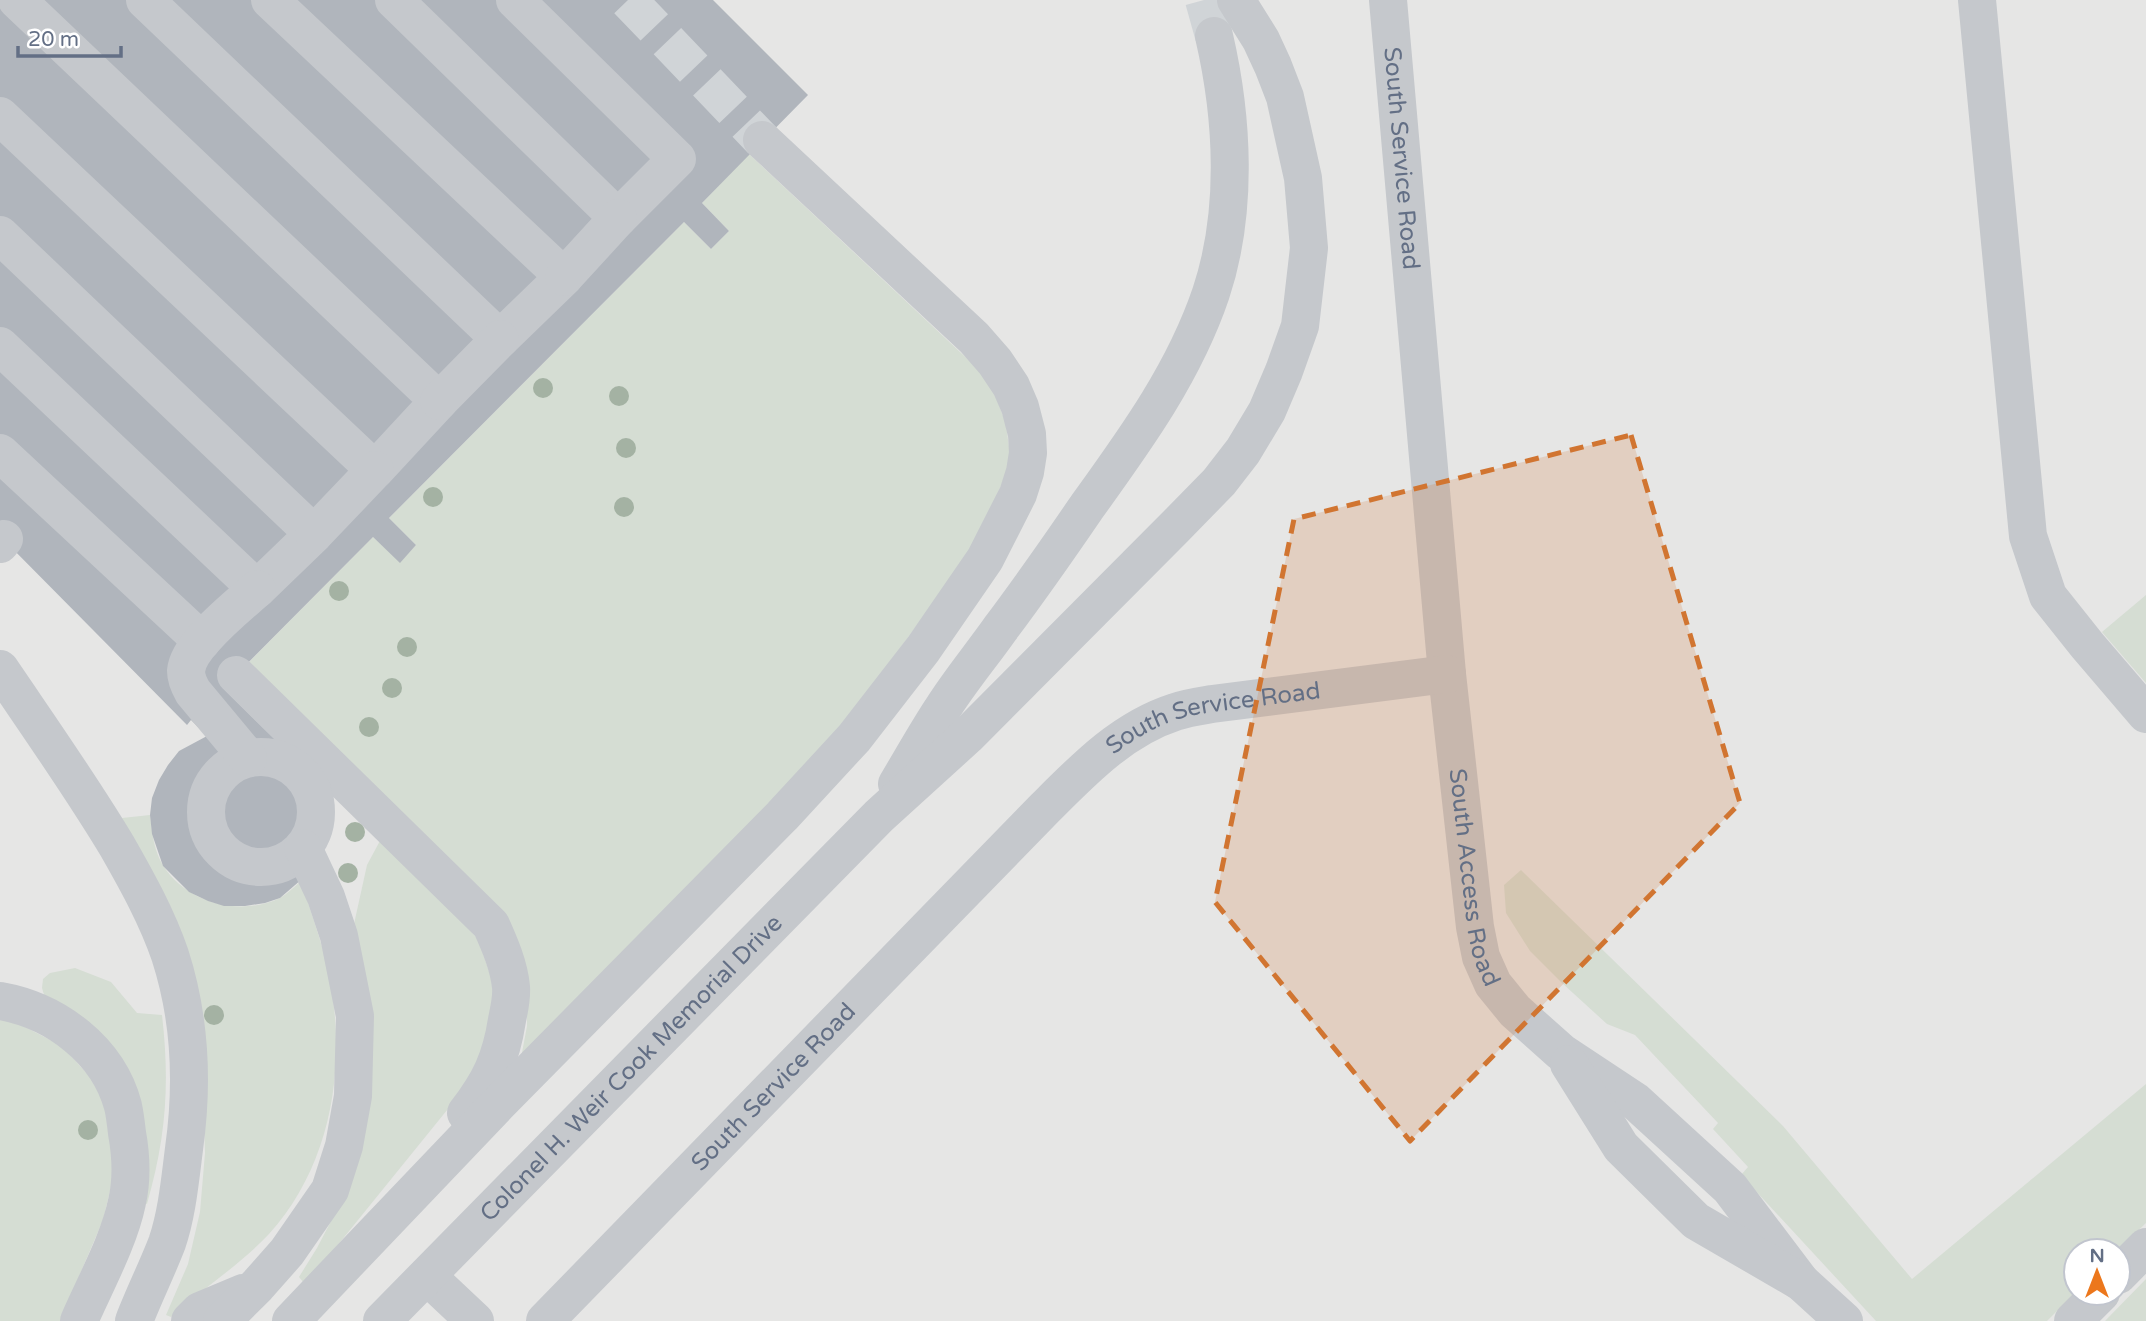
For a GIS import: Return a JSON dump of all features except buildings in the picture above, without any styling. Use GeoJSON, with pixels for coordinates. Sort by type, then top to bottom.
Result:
{"type":"FeatureCollection","features":[{"type":"Feature","properties":{"kind":"street"},"geometry":{"type":"LineString","coordinates":[[0,17],[16,0],[439,401]]}},
{"type":"Feature","properties":{"kind":"street"},"geometry":{"type":"LineString","coordinates":[[145,0],[500,339]]}},
{"type":"Feature","properties":{"kind":"street"},"geometry":{"type":"LineString","coordinates":[[270,0],[564,277]]}},
{"type":"Feature","properties":{"kind":"street"},"geometry":{"type":"LineString","coordinates":[[394,0],[618,218]]}},
{"type":"Feature","properties":{"kind":"street"},"geometry":{"type":"LineString","coordinates":[[248,758],[187,683],[189,661],[202,641],[314,534],[439,401],[564,277],[677,159],[515,0]]}},
{"type":"Feature","properties":{"kind":"street"},"geometry":{"type":"LineString","coordinates":[[878,816],[967,736],[1210,491],[1244,451],[1267,411],[1300,326],[1309,248],[1307,213],[1299,157],[1284,97],[1261,40],[1236,0]]}},
{"type":"Feature","properties":{"kind":"street","name":"South Service Road"},"geometry":{"type":"LineString","coordinates":[[545,1321],[1045,808],[1109,748],[1141,727],[1175,712],[1199,706],[1447,674],[1388,0]]}},
{"type":"Feature","properties":{"kind":"street"},"geometry":{"type":"LineString","coordinates":[[1977,0],[2028,536],[2048,596],[2146,714]]}},
{"type":"Feature","properties":{"kind":"street"},"geometry":{"type":"LineString","coordinates":[[878,816],[942,709],[1149,419],[1198,330],[1212,290],[1229,207],[1228,121],[1223,74],[1214,36]]}},
{"type":"Feature","properties":{"kind":"street"},"geometry":{"type":"LineString","coordinates":[[0,116],[375,470]]}},
{"type":"Feature","properties":{"kind":"street"},"geometry":{"type":"LineString","coordinates":[[291,1321],[498,1104],[782,816],[854,738],[923,649],[985,559],[1018,494],[1028,453],[1027,434],[1011,386],[995,362],[974,338],[762,140]]}},
{"type":"Feature","properties":{"kind":"street"},"geometry":{"type":"LineString","coordinates":[[0,235],[314,534]]}},
{"type":"Feature","properties":{"kind":"street"},"geometry":{"type":"LineString","coordinates":[[0,346],[257,589]]}},
{"type":"Feature","properties":{"kind":"street"},"geometry":{"type":"LineString","coordinates":[[0,453],[202,641]]}},
{"type":"Feature","properties":{"kind":"street"},"geometry":{"type":"LineString","coordinates":[[0,669],[106,829],[136,880],[156,918],[181,996],[189,1077],[188,1121],[179,1184],[167,1241],[134,1321]]}},
{"type":"Feature","properties":{"kind":"street","name":"South Access Road"},"geometry":{"type":"LineString","coordinates":[[1447,674],[1475,927],[1481,957],[1493,984],[1515,1011],[1561,1052],[1635,1101],[1730,1188],[1801,1282],[1844,1321]]}},
{"type":"Feature","properties":{"kind":"street"},"geometry":{"type":"LineString","coordinates":[[236,675],[491,925],[506,963],[511,989],[504,1043],[485,1089],[318,1293]]}},
{"type":"Feature","properties":{"kind":"street"},"geometry":{"type":"LineString","coordinates":[[222,1321],[287,1252],[330,1190],[344,1146],[353,1096],[355,1016],[339,936],[308,857],[316,820],[312,790],[292,766],[278,760],[248,758],[227,769],[212,786],[206,808],[209,831],[214,840],[230,857],[251,866],[274,865],[295,855],[308,857]]}},
{"type":"Feature","properties":{"kind":"street","name":"Colonel H. Weir Cook Memorial Drive"},"geometry":{"type":"LineString","coordinates":[[382,1321],[878,816]]}},
{"type":"Feature","properties":{"kind":"street"},"geometry":{"type":"LineString","coordinates":[[0,1001],[37,1010],[81,1039],[115,1084],[123,1107],[130,1152],[128,1200],[122,1221],[79,1321]]}},
{"type":"Feature","properties":{"kind":"street"},"geometry":{"type":"LineString","coordinates":[[110,1321],[130,1272],[167,1241]]}},
{"type":"Feature","properties":{"kind":"street"},"geometry":{"type":"LineString","coordinates":[[155,1321],[170,1286],[167,1241]]}},
{"type":"Feature","properties":{"kind":"street"},"geometry":{"type":"LineString","coordinates":[[2132,1261],[2146,1247]]}},
{"type":"Feature","properties":{"kind":"street"},"geometry":{"type":"LineString","coordinates":[[426,1276],[475,1321]]}},
{"type":"Feature","properties":{"kind":"street"},"geometry":{"type":"LineString","coordinates":[[190,1321],[200,1311],[257,1286]]}},
{"type":"Feature","properties":{"kind":"street"},"geometry":{"type":"LineString","coordinates":[[243,1321],[257,1286]]}},
{"type":"Feature","properties":{"kind":"street"},"geometry":{"type":"LineString","coordinates":[[2073,1321],[2087,1307]]}},
{"type":"Feature","properties":{"kind":"highlighted area"},"geometry":{"type":"Polygon","coordinates":[[[1631,435],[1740,803],[1410,1141],[1215,902],[1294,519],[1631,435]]]}},
{"type":"Feature","properties":{"kind":"shaded area"},"geometry":{"type":"Polygon","coordinates":[[[0,0],[2146,0],[2146,1321],[0,1321],[0,0]]]}},
{"type":"Feature","properties":{"kind":"shaded area"},"geometry":{"type":"Polygon","coordinates":[[[749,154],[976,367],[994,392],[1006,424],[1011,463],[973,549],[826,749],[521,1058],[527,1026],[527,998],[247,664],[373,537],[400,562],[416,545],[389,518],[684,222],[711,249],[729,231],[702,203],[749,154]]]}},
{"type":"Feature","properties":{"kind":"shaded area"},"geometry":{"type":"Polygon","coordinates":[[[2146,595],[2146,683],[2102,632],[2146,595]]]}},
{"type":"Feature","properties":{"kind":"shaded area"},"geometry":{"type":"Polygon","coordinates":[[[150,815],[156,849],[164,867],[187,890],[201,898],[232,906],[265,904],[280,898],[301,881],[325,957],[336,1030],[331,1103],[322,1139],[309,1173],[292,1205],[257,1246],[171,1317],[166,1315],[188,1264],[200,1212],[205,1153],[203,1093],[122,818],[150,815]]]}},
{"type":"Feature","properties":{"kind":"shaded area"},"geometry":{"type":"Polygon","coordinates":[[[381,839],[457,914],[479,941],[492,981],[495,1006],[473,1078],[304,1283],[299,1277],[340,1204],[354,924],[367,865],[381,839]]]}},
{"type":"Feature","properties":{"kind":"shaded area"},"geometry":{"type":"Polygon","coordinates":[[[1521,870],[1783,1126],[1912,1279],[2146,1084],[2146,1223],[2132,1237],[2062,1237],[2062,1306],[2047,1321],[1876,1321],[1741,1175],[1748,1167],[1713,1129],[1718,1123],[1635,1035],[1607,1024],[1530,951],[1506,913],[1504,885],[1521,870]]]}},
{"type":"Feature","properties":{"kind":"shaded area"},"geometry":{"type":"Polygon","coordinates":[[[75,968],[111,982],[137,1013],[162,1015],[166,1064],[165,1111],[147,1204],[141,1201],[145,1175],[45,998],[43,979],[50,973],[75,968]]]}},
{"type":"Feature","properties":{"kind":"shaded area"},"geometry":{"type":"Polygon","coordinates":[[[0,1014],[62,1046],[90,1077],[105,1105],[116,1166],[103,1220],[60,1321],[0,1321],[0,1014]]]}},
{"type":"Feature","properties":{"kind":"shaded area"},"geometry":{"type":"Polygon","coordinates":[[[2146,1279],[2146,1321],[2105,1321],[2119,1307],[2132,1307],[2132,1293],[2146,1279]]]}},
{"type":"Feature","properties":{"kind":"tunnel"},"geometry":{"type":"LineString","coordinates":[[628,0],[762,140]]}},
{"type":"Feature","properties":{"kind":"tunnel"},"geometry":{"type":"LineString","coordinates":[[1204,0],[1214,36]]}}]}
